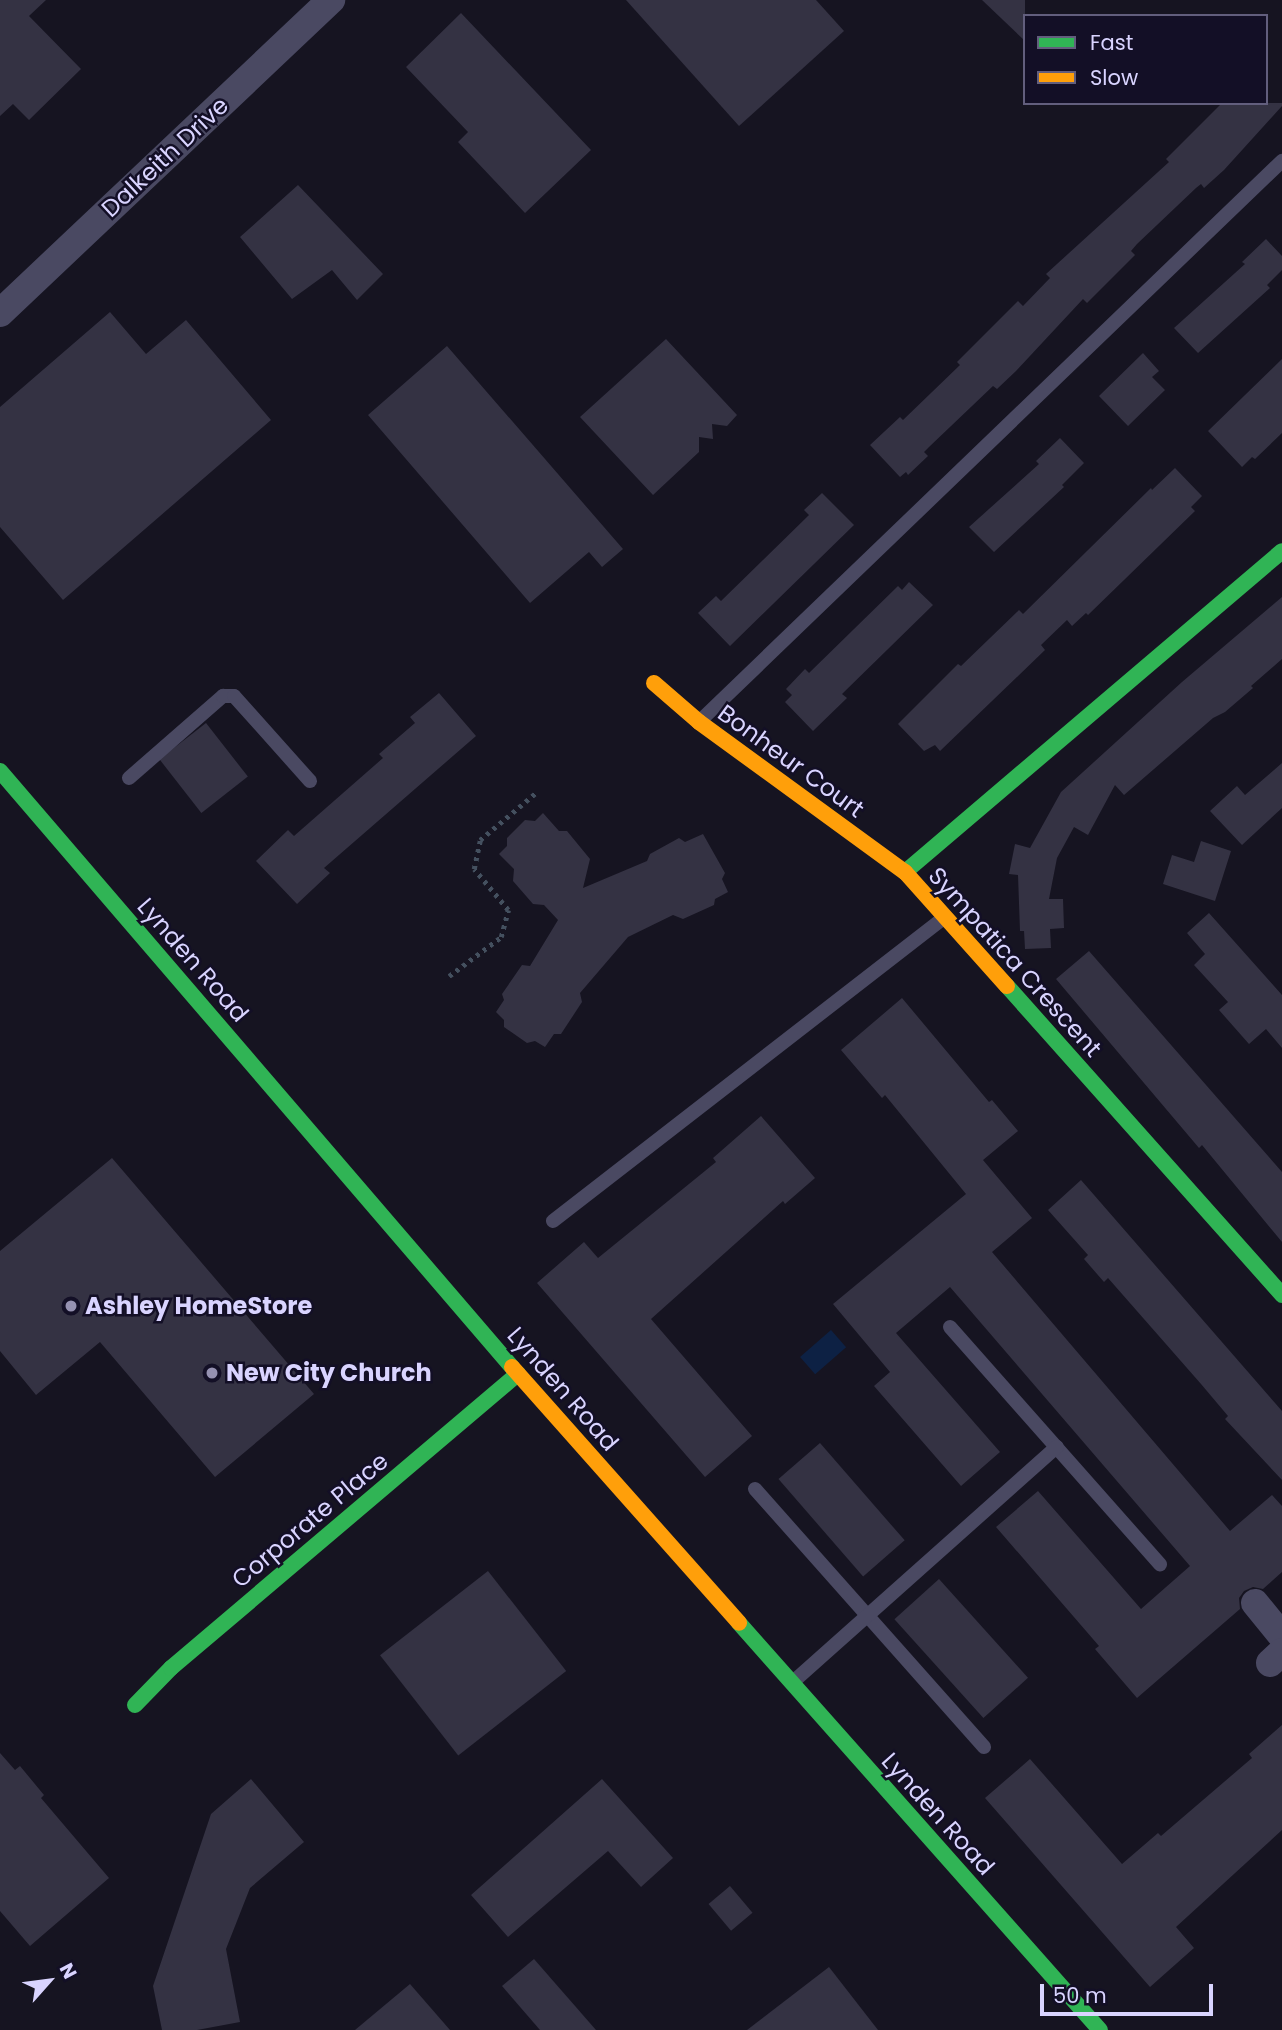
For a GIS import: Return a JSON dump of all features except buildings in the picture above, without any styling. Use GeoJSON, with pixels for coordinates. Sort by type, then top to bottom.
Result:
{"type":"FeatureCollection","features":[{"type":"Feature","properties":{"kind":"street","name":"Dalkeith Drive"},"geometry":{"type":"LineString","coordinates":[[0,313],[331,0]]}},
{"type":"Feature","properties":{"kind":"street","name":"Sympatica Crescent"},"geometry":{"type":"LineString","coordinates":[[1282,551],[905,873],[1282,1295]]}},
{"type":"Feature","properties":{"kind":"street","name":"Bonheur Court"},"geometry":{"type":"LineString","coordinates":[[654,683],[699,722],[905,873]]}},
{"type":"Feature","properties":{"kind":"street","name":"Lynden Road"},"geometry":{"type":"LineString","coordinates":[[0,771],[518,1374],[1100,2030]]}},
{"type":"Feature","properties":{"kind":"street","name":"Corporate Place"},"geometry":{"type":"LineString","coordinates":[[135,1704],[171,1668],[518,1374]]}},
{"type":"Feature","properties":{"kind":"street"},"geometry":{"type":"LineString","coordinates":[[1255,1603],[1282,1636]]}},
{"type":"Feature","properties":{"kind":"lane"},"geometry":{"type":"LineString","coordinates":[[699,722],[1282,161]]}},
{"type":"Feature","properties":{"kind":"lane"},"geometry":{"type":"LineString","coordinates":[[129,778],[223,696],[234,696],[310,780]]}},
{"type":"Feature","properties":{"kind":"lane"},"geometry":{"type":"LineString","coordinates":[[553,1222],[944,917]]}},
{"type":"Feature","properties":{"kind":"lane"},"geometry":{"type":"LineString","coordinates":[[950,1327],[1160,1564]]}},
{"type":"Feature","properties":{"kind":"lane"},"geometry":{"type":"LineString","coordinates":[[792,1683],[1056,1447]]}},
{"type":"Feature","properties":{"kind":"lane"},"geometry":{"type":"LineString","coordinates":[[755,1489],[984,1747]]}},
{"type":"Feature","properties":{"kind":"path"},"geometry":{"type":"LineString","coordinates":[[449,976],[502,937],[508,911],[474,869],[481,840],[538,792]]}},
{"type":"Feature","properties":{"kind":"water"},"geometry":{"type":"Polygon","coordinates":[[[831,1330],[846,1347],[815,1374],[800,1357],[831,1330]]]}},
{"type":"Feature","properties":{"kind":"traffic: fast"},"geometry":{"type":"LineString","coordinates":[[905,872],[1282,551]]}},
{"type":"Feature","properties":{"kind":"traffic: fast"},"geometry":{"type":"LineString","coordinates":[[0,771],[512,1367]]}},
{"type":"Feature","properties":{"kind":"traffic: fast"},"geometry":{"type":"LineString","coordinates":[[1007,986],[1282,1295]]}},
{"type":"Feature","properties":{"kind":"traffic: fast"},"geometry":{"type":"LineString","coordinates":[[135,1705],[171,1668],[518,1374]]}},
{"type":"Feature","properties":{"kind":"traffic: fast"},"geometry":{"type":"LineString","coordinates":[[739,1623],[1100,2030]]}},
{"type":"Feature","properties":{"kind":"traffic: slow"},"geometry":{"type":"LineString","coordinates":[[654,683],[699,722],[905,872],[1007,986]]}},
{"type":"Feature","properties":{"kind":"traffic: slow"},"geometry":{"type":"LineString","coordinates":[[512,1367],[739,1623]]}},
{"type":"Feature","properties":{"kind":"place","name":"Ashley HomeStore"},"geometry":{"type":"Point","coordinates":[71,1306]}},
{"type":"Feature","properties":{"kind":"place","name":"New City Church"},"geometry":{"type":"Point","coordinates":[212,1373]}}]}
